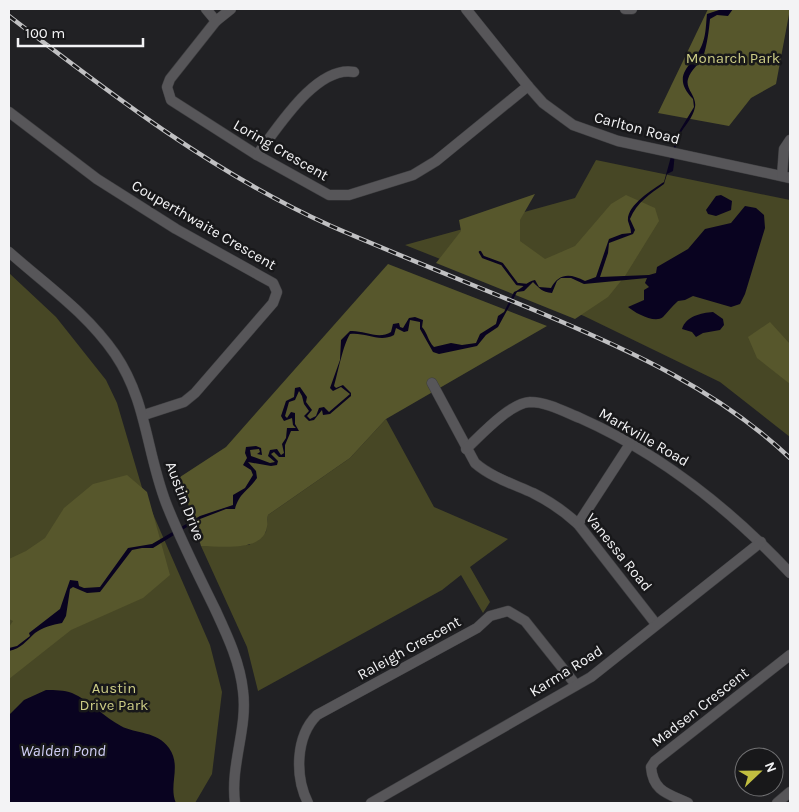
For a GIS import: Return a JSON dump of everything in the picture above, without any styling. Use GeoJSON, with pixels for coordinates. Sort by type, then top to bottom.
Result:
{"type":"FeatureCollection","features":[{"type":"Feature","properties":{"kind":"street"},"geometry":{"type":"LineString","coordinates":[[206,9],[216,21]]}},
{"type":"Feature","properties":{"kind":"street","name":"Loring Crescent"},"geometry":{"type":"LineString","coordinates":[[231,9],[216,21],[170,79],[168,93],[171,100],[177,106],[257,155],[324,193],[349,195],[413,175],[426,167],[528,86]]}},
{"type":"Feature","properties":{"kind":"street","name":"Carlton Road"},"geometry":{"type":"LineString","coordinates":[[466,9],[543,103],[573,125],[594,134],[786,177]]}},
{"type":"Feature","properties":{"kind":"street"},"geometry":{"type":"LineString","coordinates":[[625,9],[632,9]]}},
{"type":"Feature","properties":{"kind":"street"},"geometry":{"type":"LineString","coordinates":[[257,155],[296,105],[316,85],[338,72],[354,72]]}},
{"type":"Feature","properties":{"kind":"street","name":"Couperthwaite Crescent"},"geometry":{"type":"LineString","coordinates":[[9,112],[97,179],[176,229],[273,283],[277,292],[273,303],[195,393],[184,402],[144,415]]}},
{"type":"Feature","properties":{"kind":"street"},"geometry":{"type":"LineString","coordinates":[[786,177],[784,149],[790,140]]}},
{"type":"Feature","properties":{"kind":"street","name":"Austin Drive"},"geometry":{"type":"LineString","coordinates":[[9,252],[72,303],[116,355],[132,385],[144,415],[158,482],[178,531],[229,640],[239,669],[244,712],[234,769],[236,803]]}},
{"type":"Feature","properties":{"kind":"street","name":"Vanessa Road"},"geometry":{"type":"LineString","coordinates":[[432,383],[475,463],[484,471],[536,494],[566,512],[578,524],[656,624]]}},
{"type":"Feature","properties":{"kind":"street","name":"Markville Road"},"geometry":{"type":"LineString","coordinates":[[466,449],[519,404],[529,402],[549,405],[597,426],[688,480],[761,542],[790,573]]}},
{"type":"Feature","properties":{"kind":"street"},"geometry":{"type":"LineString","coordinates":[[578,524],[630,444]]}},
{"type":"Feature","properties":{"kind":"street","name":"Karma Road"},"geometry":{"type":"LineString","coordinates":[[370,803],[576,685],[612,660],[761,542]]}},
{"type":"Feature","properties":{"kind":"street","name":"Raleigh Crescent"},"geometry":{"type":"LineString","coordinates":[[308,803],[300,779],[299,760],[308,724],[317,715],[477,628],[490,616],[508,610],[526,621],[576,685]]}},
{"type":"Feature","properties":{"kind":"street","name":"Madsen Crescent"},"geometry":{"type":"LineString","coordinates":[[688,803],[664,792],[654,784],[651,768],[655,761],[790,655]]}},
{"type":"Feature","properties":{"kind":"street"},"geometry":{"type":"LineString","coordinates":[[777,803],[790,792]]}},
{"type":"Feature","properties":{"kind":"green space","name":"Monarch Park"},"geometry":{"type":"Polygon","coordinates":[[[708,9],[790,9],[776,84],[751,98],[729,126],[658,113],[708,9]]]}},
{"type":"Feature","properties":{"kind":"green space"},"geometry":{"type":"Polygon","coordinates":[[[596,160],[790,200],[790,437],[720,382],[584,316],[405,245],[575,198],[596,160]]]}},
{"type":"Feature","properties":{"kind":"green space"},"geometry":{"type":"Polygon","coordinates":[[[535,194],[520,220],[520,241],[545,259],[575,246],[611,204],[626,195],[655,208],[659,221],[625,276],[608,297],[575,319],[436,263],[461,231],[459,220],[535,194]]]}},
{"type":"Feature","properties":{"kind":"green space"},"geometry":{"type":"Polygon","coordinates":[[[388,264],[547,326],[386,419],[350,458],[268,515],[266,531],[262,538],[247,545],[227,547],[201,546],[180,477],[226,447],[388,264]]]}},
{"type":"Feature","properties":{"kind":"green space","name":"Austin Drive Park"},"geometry":{"type":"Polygon","coordinates":[[[9,273],[56,317],[106,380],[117,403],[143,491],[210,645],[222,692],[212,774],[195,803],[9,803],[9,273]]]}},
{"type":"Feature","properties":{"kind":"green space"},"geometry":{"type":"Polygon","coordinates":[[[770,322],[790,344],[790,384],[757,358],[748,337],[770,322]]]}},
{"type":"Feature","properties":{"kind":"green space"},"geometry":{"type":"Polygon","coordinates":[[[386,419],[434,507],[508,539],[470,567],[490,602],[483,613],[461,575],[442,590],[258,691],[247,647],[201,546],[249,545],[266,532],[268,515],[350,458],[386,419]]]}},
{"type":"Feature","properties":{"kind":"green space"},"geometry":{"type":"Polygon","coordinates":[[[127,475],[147,492],[170,575],[143,598],[71,630],[9,679],[9,627],[13,621],[9,619],[9,559],[26,551],[45,538],[64,508],[93,484],[127,475]]]}},
{"type":"Feature","properties":{"kind":"water"},"geometry":{"type":"Polygon","coordinates":[[[722,9],[733,9],[728,16],[717,15],[710,19],[703,57],[688,79],[688,86],[694,99],[695,107],[691,118],[678,138],[673,171],[667,174],[664,184],[644,199],[636,208],[630,219],[635,230],[633,234],[609,243],[608,253],[600,277],[656,273],[657,267],[688,249],[705,229],[731,223],[745,206],[756,208],[764,215],[765,228],[745,294],[740,304],[731,307],[693,296],[678,301],[663,317],[655,319],[640,315],[628,307],[644,300],[644,290],[649,287],[645,283],[647,278],[584,284],[571,278],[561,278],[557,281],[552,293],[543,291],[533,282],[524,291],[517,292],[498,327],[486,335],[477,346],[439,354],[433,352],[420,329],[420,322],[410,320],[408,331],[404,332],[396,328],[394,335],[388,337],[378,338],[362,334],[350,334],[334,386],[336,388],[343,385],[351,393],[351,396],[330,414],[323,415],[322,410],[314,420],[309,421],[304,416],[309,411],[299,391],[295,400],[289,402],[285,416],[287,418],[291,412],[295,413],[295,424],[299,431],[291,431],[285,445],[285,457],[279,457],[274,452],[271,454],[278,461],[277,465],[271,466],[248,462],[256,471],[257,478],[241,496],[235,509],[226,509],[200,519],[153,548],[132,550],[100,592],[87,593],[73,587],[70,589],[66,616],[62,623],[41,629],[20,646],[9,651],[9,648],[17,646],[30,636],[29,633],[60,609],[70,580],[78,581],[79,586],[84,588],[100,587],[128,548],[152,544],[200,516],[233,505],[233,495],[245,488],[253,475],[251,470],[243,465],[247,458],[245,453],[246,447],[256,446],[261,448],[262,455],[257,454],[260,452],[259,449],[250,450],[251,456],[270,463],[275,462],[268,456],[270,450],[277,449],[281,455],[284,453],[282,444],[286,438],[287,428],[296,428],[293,425],[292,418],[284,421],[281,416],[286,401],[294,397],[295,388],[300,387],[307,397],[306,402],[312,410],[307,416],[310,419],[316,416],[319,408],[324,407],[329,412],[350,394],[341,387],[333,391],[330,388],[340,360],[341,340],[350,331],[376,335],[386,334],[391,332],[393,324],[399,323],[400,327],[403,328],[409,318],[415,317],[423,320],[422,327],[434,347],[451,343],[462,345],[476,343],[480,334],[496,324],[498,316],[504,312],[514,292],[529,282],[535,280],[539,287],[551,288],[558,279],[565,276],[585,281],[596,277],[609,239],[631,233],[628,221],[631,210],[641,198],[664,182],[677,135],[694,107],[693,99],[683,82],[683,76],[700,50],[707,14],[722,9]]]}},
{"type":"Feature","properties":{"kind":"water"},"geometry":{"type":"Polygon","coordinates":[[[721,195],[732,201],[731,210],[716,216],[708,214],[706,210],[716,196],[721,195]]]}},
{"type":"Feature","properties":{"kind":"water"},"geometry":{"type":"Polygon","coordinates":[[[713,312],[723,319],[724,325],[720,330],[703,333],[696,337],[692,332],[682,329],[690,318],[699,314],[713,312]]]}},
{"type":"Feature","properties":{"kind":"water","name":"Walden Pond"},"geometry":{"type":"Polygon","coordinates":[[[46,690],[72,693],[121,726],[152,736],[164,743],[173,755],[175,769],[173,789],[176,803],[9,803],[9,715],[24,700],[46,690]]]}},
{"type":"Feature","properties":{"kind":"waterway"},"geometry":{"type":"LineString","coordinates":[[480,252],[483,257],[502,264],[517,284],[526,285]]}},
{"type":"Feature","properties":{"kind":"railway"},"geometry":{"type":"LineString","coordinates":[[9,16],[125,103],[204,157],[245,182],[331,226],[608,342],[672,374],[733,412],[790,458]]}}]}
